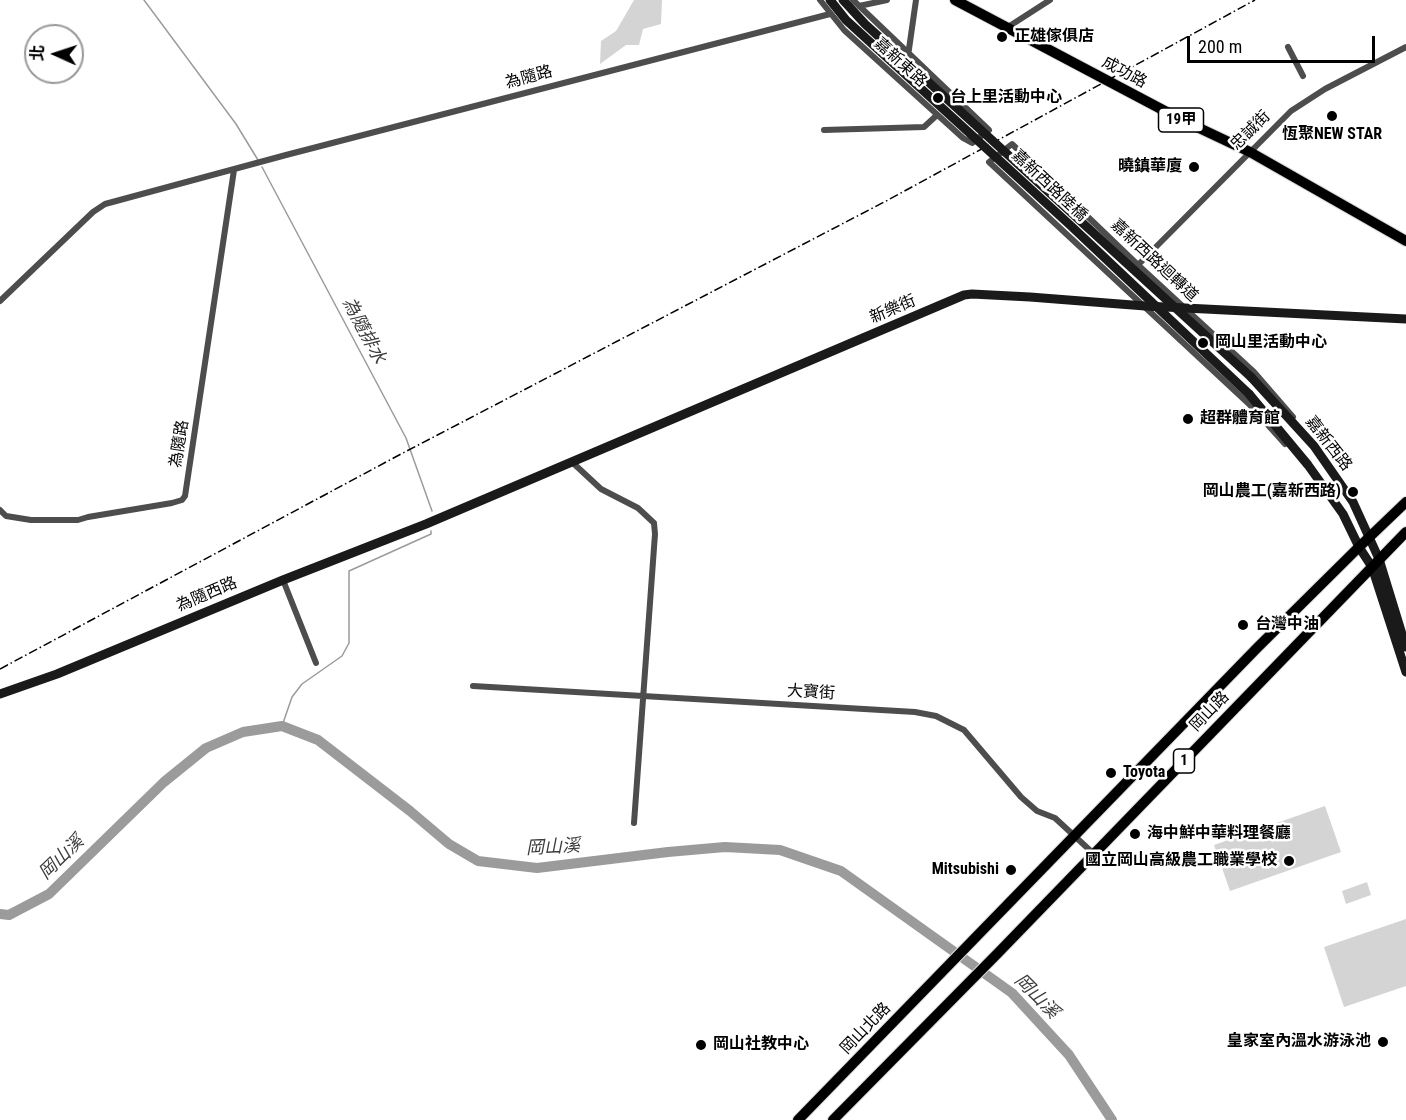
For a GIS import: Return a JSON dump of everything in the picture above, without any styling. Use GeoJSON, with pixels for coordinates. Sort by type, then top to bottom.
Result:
{"type":"FeatureCollection","features":[{"type":"Feature","properties":{"kind":"main road","name":"成功路"},"geometry":{"type":"LineString","coordinates":[[955,0],[1173,116],[1250,152],[1406,240]]}},
{"type":"Feature","properties":{"kind":"main road","name":"1"},"geometry":{"type":"LineString","coordinates":[[1359,547],[1406,502]]}},
{"type":"Feature","properties":{"kind":"main road","name":"岡山路"},"geometry":{"type":"LineString","coordinates":[[833,1120],[1406,532]]}},
{"type":"Feature","properties":{"kind":"main road","name":"岡山路"},"geometry":{"type":"LineString","coordinates":[[955,958],[1359,547]]}},
{"type":"Feature","properties":{"kind":"main road","name":"岡山北路"},"geometry":{"type":"LineString","coordinates":[[798,1120],[955,958]]}},
{"type":"Feature","properties":{"kind":"street","name":"嘉新東路"},"geometry":{"type":"LineString","coordinates":[[820,0],[844,30],[963,138],[972,143],[989,130],[853,0]]}},
{"type":"Feature","properties":{"kind":"street","name":"嘉新西路陸橋"},"geometry":{"type":"LineString","coordinates":[[830,0],[846,20],[1070,225],[1249,394]]}},
{"type":"Feature","properties":{"kind":"street","name":"嘉新西路陸橋"},"geometry":{"type":"LineString","coordinates":[[843,0],[865,24],[1251,377]]}},
{"type":"Feature","properties":{"kind":"street"},"geometry":{"type":"LineString","coordinates":[[859,6],[886,0]]}},
{"type":"Feature","properties":{"kind":"street"},"geometry":{"type":"LineString","coordinates":[[892,74],[909,55],[916,0]]}},
{"type":"Feature","properties":{"kind":"street"},"geometry":{"type":"LineString","coordinates":[[1007,28],[1050,0]]}},
{"type":"Feature","properties":{"kind":"street","name":"為隨路"},"geometry":{"type":"LineString","coordinates":[[0,301],[93,212],[105,204],[830,14]]}},
{"type":"Feature","properties":{"kind":"street"},"geometry":{"type":"LineString","coordinates":[[1288,47],[1303,76]]}},
{"type":"Feature","properties":{"kind":"street","name":"忠誠街"},"geometry":{"type":"LineString","coordinates":[[1138,265],[1291,111],[1325,89],[1406,47]]}},
{"type":"Feature","properties":{"kind":"street"},"geometry":{"type":"LineString","coordinates":[[824,130],[924,128],[938,115]]}},
{"type":"Feature","properties":{"kind":"street","name":"嘉新西路迴轉道"},"geometry":{"type":"LineString","coordinates":[[1145,306],[989,162],[1012,144],[1254,372],[1308,434],[1314,446]]}},
{"type":"Feature","properties":{"kind":"street","name":"為隨路"},"geometry":{"type":"LineString","coordinates":[[0,510],[6,516],[21,519],[78,520],[172,503],[182,500],[185,496],[234,170]]}},
{"type":"Feature","properties":{"kind":"street","name":"新樂街"},"geometry":{"type":"LineString","coordinates":[[426,524],[964,295],[1030,297],[1186,309],[1406,319]]}},
{"type":"Feature","properties":{"kind":"street"},"geometry":{"type":"LineString","coordinates":[[1145,306],[1249,404],[1301,461],[1308,465]]}},
{"type":"Feature","properties":{"kind":"street"},"geometry":{"type":"LineString","coordinates":[[1217,374],[1235,355]]}},
{"type":"Feature","properties":{"kind":"street","name":"嘉新西路"},"geometry":{"type":"LineString","coordinates":[[1251,377],[1314,446],[1353,502],[1369,538],[1376,563]]}},
{"type":"Feature","properties":{"kind":"street","name":"嘉新西路"},"geometry":{"type":"LineString","coordinates":[[1249,394],[1308,465],[1343,514],[1359,547],[1376,563]]}},
{"type":"Feature","properties":{"kind":"street"},"geometry":{"type":"LineString","coordinates":[[573,463],[601,489],[638,508],[654,523],[634,823]]}},
{"type":"Feature","properties":{"kind":"street","name":"為隨西路"},"geometry":{"type":"LineString","coordinates":[[0,694],[57,674],[283,580],[426,524]]}},
{"type":"Feature","properties":{"kind":"street"},"geometry":{"type":"LineString","coordinates":[[1376,563],[1403,640],[1406,672]]}},
{"type":"Feature","properties":{"kind":"street"},"geometry":{"type":"LineString","coordinates":[[283,580],[316,663]]}},
{"type":"Feature","properties":{"kind":"street","name":"大寶街"},"geometry":{"type":"LineString","coordinates":[[473,686],[903,712],[936,716],[964,730],[1021,797],[1037,811],[1055,818],[1094,854]]}},
{"type":"Feature","properties":{"kind":"shaded area"},"geometry":{"type":"Polygon","coordinates":[[[634,0],[662,0],[661,24],[643,29],[639,45],[626,45],[600,64],[601,41],[616,31],[634,0]]]}},
{"type":"Feature","properties":{"kind":"shaded area"},"geometry":{"type":"Polygon","coordinates":[[[1325,806],[1341,852],[1230,891],[1214,845],[1325,806]]]}},
{"type":"Feature","properties":{"kind":"shaded area"},"geometry":{"type":"Polygon","coordinates":[[[1367,882],[1371,895],[1346,904],[1342,891],[1367,882]]]}},
{"type":"Feature","properties":{"kind":"shaded area"},"geometry":{"type":"Polygon","coordinates":[[[1406,919],[1406,986],[1344,1007],[1324,947],[1406,919]]]}},
{"type":"Feature","properties":{"kind":"waterway","name":"為隨排水"},"geometry":{"type":"LineString","coordinates":[[144,0],[236,124],[258,160]]}},
{"type":"Feature","properties":{"kind":"waterway","name":"為隨排水"},"geometry":{"type":"LineString","coordinates":[[262,167],[406,438],[432,511]]}},
{"type":"Feature","properties":{"kind":"waterway","name":"為隨排水"},"geometry":{"type":"LineString","coordinates":[[282,726],[292,697],[302,684],[342,656],[349,643],[349,571],[431,534],[431,531]]}},
{"type":"Feature","properties":{"kind":"waterway","name":"岡山溪"},"geometry":{"type":"LineString","coordinates":[[0,914],[9,915],[49,894],[164,782],[206,748],[243,732],[282,726],[318,740],[449,844],[478,861],[537,868],[725,847],[780,850],[841,871],[1012,993],[1069,1055],[1112,1120]]}},
{"type":"Feature","properties":{"kind":"railway"},"geometry":{"type":"LineString","coordinates":[[0,669],[401,454],[888,200],[1255,0]]}},
{"type":"Feature","properties":{"kind":"place","name":"正雄傢俱店"},"geometry":{"type":"Point","coordinates":[1002,37]}},
{"type":"Feature","properties":{"kind":"place","name":"台上里活動中心"},"geometry":{"type":"Point","coordinates":[938,98]}},
{"type":"Feature","properties":{"kind":"place","name":"恆聚NEW STAR"},"geometry":{"type":"Point","coordinates":[1332,116]}},
{"type":"Feature","properties":{"kind":"place","name":"曉鎮華廈"},"geometry":{"type":"Point","coordinates":[1194,167]}},
{"type":"Feature","properties":{"kind":"place","name":"岡山里活動中心"},"geometry":{"type":"Point","coordinates":[1203,343]}},
{"type":"Feature","properties":{"kind":"place","name":"超群體育館"},"geometry":{"type":"Point","coordinates":[1188,419]}},
{"type":"Feature","properties":{"kind":"place","name":"岡山農工(嘉新西路)"},"geometry":{"type":"Point","coordinates":[1353,492]}},
{"type":"Feature","properties":{"kind":"place","name":"台灣中油"},"geometry":{"type":"Point","coordinates":[1243,625]}},
{"type":"Feature","properties":{"kind":"place","name":"Toyota"},"geometry":{"type":"Point","coordinates":[1111,773]}},
{"type":"Feature","properties":{"kind":"place","name":"海中鮮中華料理餐廳"},"geometry":{"type":"Point","coordinates":[1135,834]}},
{"type":"Feature","properties":{"kind":"place","name":"國立岡山高級農工職業學校"},"geometry":{"type":"Point","coordinates":[1289,861]}},
{"type":"Feature","properties":{"kind":"place","name":"Mitsubishi"},"geometry":{"type":"Point","coordinates":[1011,870]}},
{"type":"Feature","properties":{"kind":"place","name":"皇家室內溫水游泳池"},"geometry":{"type":"Point","coordinates":[1383,1042]}},
{"type":"Feature","properties":{"kind":"place","name":"岡山社教中心"},"geometry":{"type":"Point","coordinates":[701,1045]}}]}
